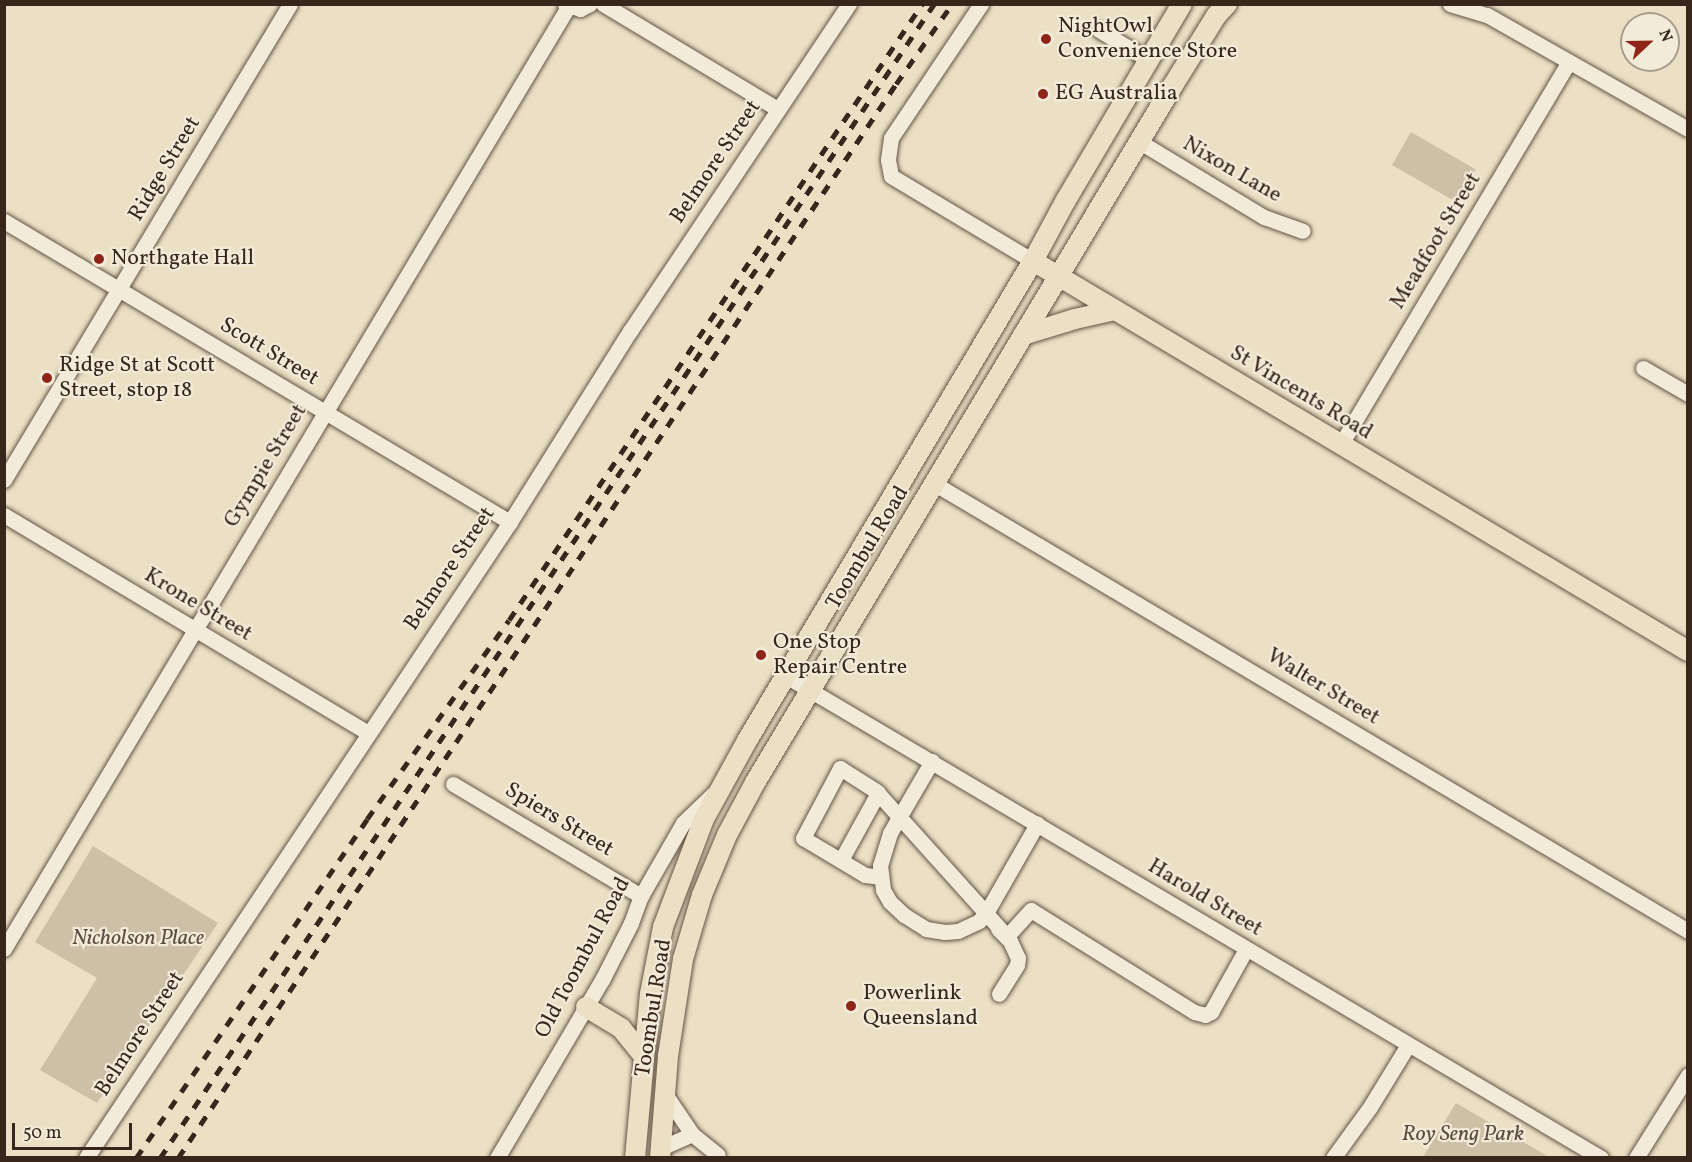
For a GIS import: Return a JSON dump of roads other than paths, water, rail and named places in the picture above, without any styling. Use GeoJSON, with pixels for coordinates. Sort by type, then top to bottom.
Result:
{"type":"FeatureCollection","features":[{"type":"Feature","properties":{"kind":"main road","name":"Toombul Road"},"geometry":{"type":"LineString","coordinates":[[635,1158],[650,994],[663,927],[677,884],[720,787],[1033,261],[1066,200],[1182,4]]}},
{"type":"Feature","properties":{"kind":"main road","name":"Toombul Road"},"geometry":{"type":"LineString","coordinates":[[661,1153],[677,988],[702,895],[740,808],[1216,16],[1227,4]]}},
{"type":"Feature","properties":{"kind":"main road","name":"St Vincents Road"},"geometry":{"type":"LineString","coordinates":[[1033,261],[1688,651]]}},
{"type":"Feature","properties":{"kind":"main road"},"geometry":{"type":"LineString","coordinates":[[1023,335],[1075,319],[1115,310]]}},
{"type":"Feature","properties":{"kind":"main road"},"geometry":{"type":"LineString","coordinates":[[586,1007],[621,1028],[644,1056]]}},
{"type":"Feature","properties":{"kind":"street","name":"Ridge Street"},"geometry":{"type":"LineString","coordinates":[[4,480],[290,4]]}},
{"type":"Feature","properties":{"kind":"street"},"geometry":{"type":"LineString","coordinates":[[567,6],[580,9],[590,4]]}},
{"type":"Feature","properties":{"kind":"street"},"geometry":{"type":"LineString","coordinates":[[603,4],[778,109]]}},
{"type":"Feature","properties":{"kind":"street","name":"Belmore Street"},"geometry":{"type":"LineString","coordinates":[[86,1158],[510,522],[630,331],[849,4]]}},
{"type":"Feature","properties":{"kind":"street","name":"St Vincents Road"},"geometry":{"type":"LineString","coordinates":[[981,4],[891,138],[887,152],[891,176],[1033,261]]}},
{"type":"Feature","properties":{"kind":"street"},"geometry":{"type":"LineString","coordinates":[[1450,4],[1482,10],[1688,129]]}},
{"type":"Feature","properties":{"kind":"street","name":"Gympie Street"},"geometry":{"type":"LineString","coordinates":[[4,949],[567,6]]}},
{"type":"Feature","properties":{"kind":"street"},"geometry":{"type":"LineString","coordinates":[[1114,24],[1099,30],[1149,60]]}},
{"type":"Feature","properties":{"kind":"street","name":"Meadfoot Street"},"geometry":{"type":"LineString","coordinates":[[1341,444],[1569,62]]}},
{"type":"Feature","properties":{"kind":"street","name":"Nixon Lane"},"geometry":{"type":"LineString","coordinates":[[1140,142],[1264,217],[1304,231]]}},
{"type":"Feature","properties":{"kind":"street","name":"Scott Street"},"geometry":{"type":"LineString","coordinates":[[4,221],[510,522]]}},
{"type":"Feature","properties":{"kind":"street"},"geometry":{"type":"LineString","coordinates":[[1643,368],[1688,394]]}},
{"type":"Feature","properties":{"kind":"street","name":"Walter Street"},"geometry":{"type":"LineString","coordinates":[[935,484],[1688,931]]}},
{"type":"Feature","properties":{"kind":"street","name":"Krone Street"},"geometry":{"type":"LineString","coordinates":[[4,515],[368,733]]}},
{"type":"Feature","properties":{"kind":"street","name":"Harold Street"},"geometry":{"type":"LineString","coordinates":[[786,676],[1600,1158]]}},
{"type":"Feature","properties":{"kind":"street"},"geometry":{"type":"LineString","coordinates":[[932,761],[883,849],[881,877],[883,890],[896,910],[926,929],[945,932],[958,931],[979,921],[986,913],[1037,824]]}},
{"type":"Feature","properties":{"kind":"street"},"geometry":{"type":"LineString","coordinates":[[881,877],[866,875],[803,838],[840,768],[878,793],[1010,941],[1018,958],[1017,965],[999,994]]}},
{"type":"Feature","properties":{"kind":"street","name":"Spiers Street"},"geometry":{"type":"LineString","coordinates":[[453,784],[641,896]]}},
{"type":"Feature","properties":{"kind":"street","name":"Old Toombul Road"},"geometry":{"type":"LineString","coordinates":[[496,1158],[586,1007],[632,923],[641,896],[683,823],[720,787]]}},
{"type":"Feature","properties":{"kind":"street"},"geometry":{"type":"LineString","coordinates":[[841,860],[878,793]]}},
{"type":"Feature","properties":{"kind":"street"},"geometry":{"type":"LineString","coordinates":[[998,929],[1010,933],[1031,910],[1194,1012],[1205,1015],[1211,1012],[1246,949]]}},
{"type":"Feature","properties":{"kind":"street"},"geometry":{"type":"LineString","coordinates":[[1333,1158],[1370,1107],[1408,1045]]}},
{"type":"Feature","properties":{"kind":"street"},"geometry":{"type":"LineString","coordinates":[[1636,1158],[1688,1075]]}},
{"type":"Feature","properties":{"kind":"street"},"geometry":{"type":"LineString","coordinates":[[666,1094],[692,1134],[718,1155]]}},
{"type":"Feature","properties":{"kind":"street"},"geometry":{"type":"LineString","coordinates":[[661,1153],[692,1134]]}},
{"type":"Feature","properties":{"kind":"railway"},"geometry":{"type":"LineString","coordinates":[[136,1158],[367,819],[509,620],[922,4]]}},
{"type":"Feature","properties":{"kind":"railway"},"geometry":{"type":"LineString","coordinates":[[160,1158],[934,4]]}},
{"type":"Feature","properties":{"kind":"railway"},"geometry":{"type":"LineString","coordinates":[[178,1158],[896,84],[952,4]]}},
{"type":"Feature","properties":{"kind":"place","name":"NightOwl Convenience Store"},"geometry":{"type":"Point","coordinates":[1046,39]}},
{"type":"Feature","properties":{"kind":"place","name":"EG Australia"},"geometry":{"type":"Point","coordinates":[1043,94]}},
{"type":"Feature","properties":{"kind":"place","name":"Northgate Hall"},"geometry":{"type":"Point","coordinates":[99,259]}},
{"type":"Feature","properties":{"kind":"place","name":"Ridge St at Scott Street, stop 18"},"geometry":{"type":"Point","coordinates":[47,378]}},
{"type":"Feature","properties":{"kind":"place","name":"One Stop Repair Centre"},"geometry":{"type":"Point","coordinates":[761,655]}},
{"type":"Feature","properties":{"kind":"place","name":"Powerlink Queensland"},"geometry":{"type":"Point","coordinates":[851,1006]}},
{"type":"Feature","properties":{"kind":"park label","name":"Nicholson Place"},"geometry":{"type":"Point","coordinates":[138,939]}},
{"type":"Feature","properties":{"kind":"park label","name":"Roy Seng Park"},"geometry":{"type":"Point","coordinates":[1463,1135]}}]}
